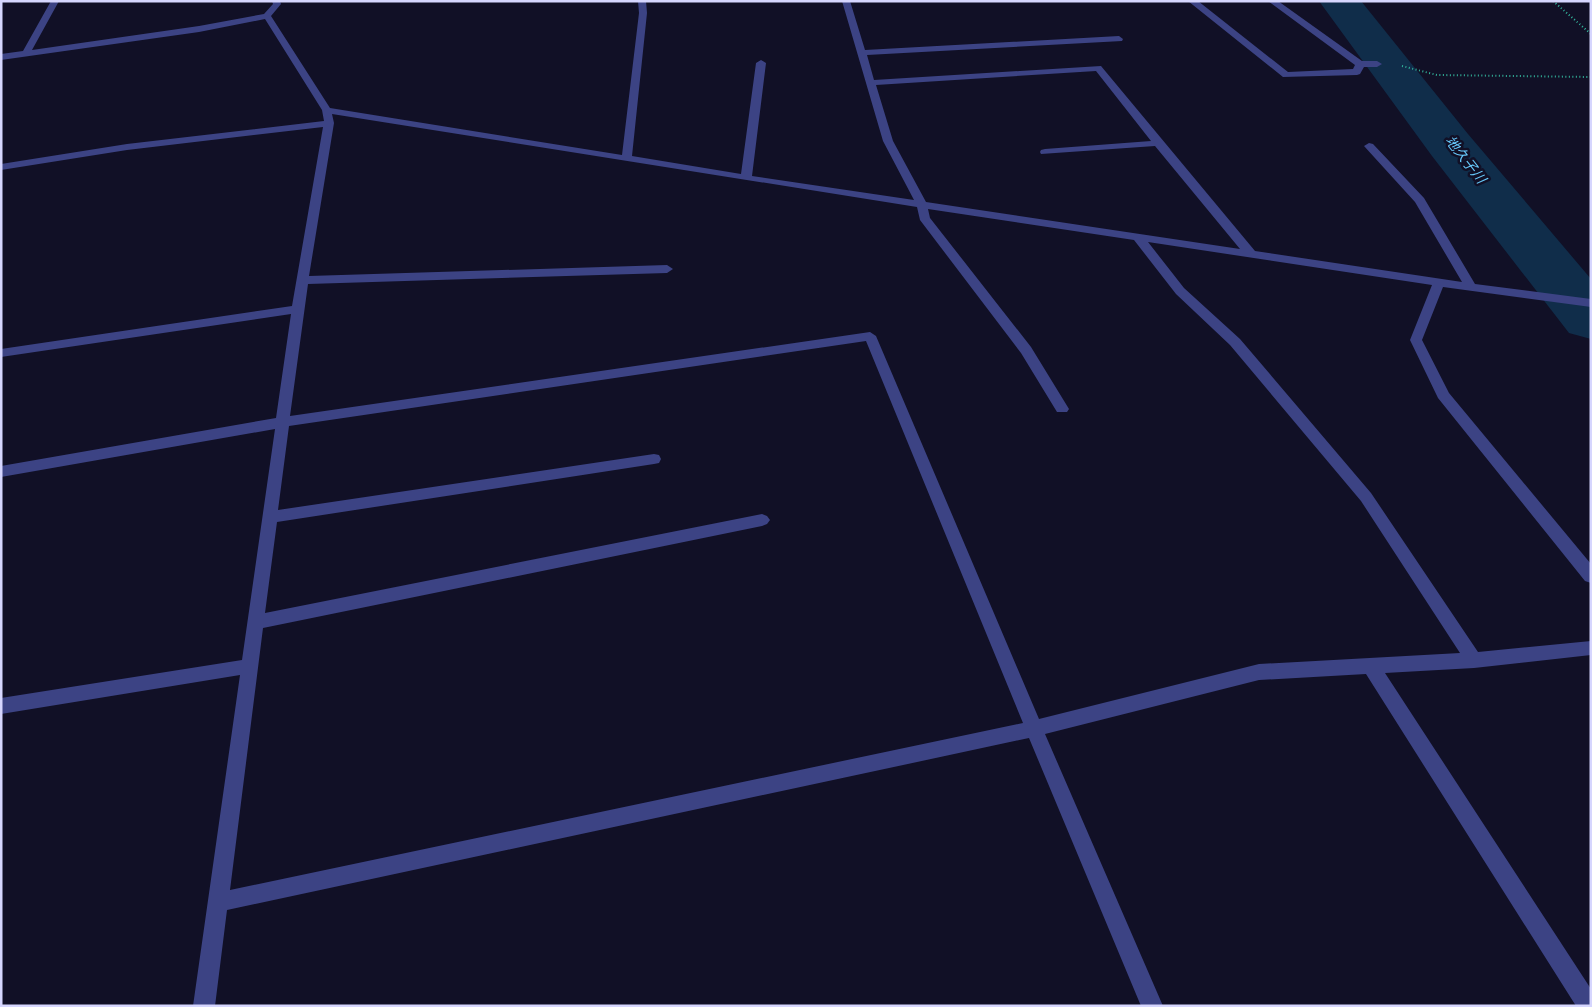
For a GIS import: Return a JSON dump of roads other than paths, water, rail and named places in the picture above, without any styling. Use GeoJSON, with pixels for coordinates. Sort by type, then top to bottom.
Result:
{"type":"FeatureCollection","features":[{"type":"Feature","properties":{"kind":"street"},"geometry":{"type":"LineString","coordinates":[[25,55],[55,1]]}},
{"type":"Feature","properties":{"kind":"street"},"geometry":{"type":"LineString","coordinates":[[627,157],[643,13],[642,1]]}},
{"type":"Feature","properties":{"kind":"street"},"geometry":{"type":"LineString","coordinates":[[846,1],[888,141],[922,204],[924,218],[1026,350],[1062,409]]}},
{"type":"Feature","properties":{"kind":"street"},"geometry":{"type":"LineString","coordinates":[[1192,1],[1286,75],[1357,72],[1360,64]]}},
{"type":"Feature","properties":{"kind":"street"},"geometry":{"type":"LineString","coordinates":[[1272,1],[1360,64],[1377,64]]}},
{"type":"Feature","properties":{"kind":"street"},"geometry":{"type":"LineString","coordinates":[[1,57],[199,29],[267,16],[279,2]]}},
{"type":"Feature","properties":{"kind":"street"},"geometry":{"type":"LineString","coordinates":[[204,1006],[298,309],[328,117],[267,16]]}},
{"type":"Feature","properties":{"kind":"street"},"geometry":{"type":"LineString","coordinates":[[862,54],[1119,39]]}},
{"type":"Feature","properties":{"kind":"street"},"geometry":{"type":"LineString","coordinates":[[746,178],[761,62]]}},
{"type":"Feature","properties":{"kind":"street"},"geometry":{"type":"LineString","coordinates":[[871,83],[1098,68],[1250,254]]}},
{"type":"Feature","properties":{"kind":"street"},"geometry":{"type":"LineString","coordinates":[[1,167],[328,117],[627,157],[746,178],[1471,287],[1591,303]]}},
{"type":"Feature","properties":{"kind":"street"},"geometry":{"type":"LineString","coordinates":[[1045,152],[1158,143]]}},
{"type":"Feature","properties":{"kind":"street"},"geometry":{"type":"LineString","coordinates":[[1369,146],[1420,200],[1471,287]]}},
{"type":"Feature","properties":{"kind":"street"},"geometry":{"type":"LineString","coordinates":[[1138,237],[1180,290],[1235,342],[1366,497],[1474,660]]}},
{"type":"Feature","properties":{"kind":"street"},"geometry":{"type":"LineString","coordinates":[[304,280],[666,270]]}},
{"type":"Feature","properties":{"kind":"street"},"geometry":{"type":"LineString","coordinates":[[1439,282],[1416,340],[1443,395],[1591,576]]}},
{"type":"Feature","properties":{"kind":"street"},"geometry":{"type":"LineString","coordinates":[[1,353],[298,309]]}},
{"type":"Feature","properties":{"kind":"street"},"geometry":{"type":"LineString","coordinates":[[1,472],[284,422],[870,336],[1152,1006]]}},
{"type":"Feature","properties":{"kind":"street"},"geometry":{"type":"LineString","coordinates":[[271,517],[654,459]]}},
{"type":"Feature","properties":{"kind":"street"},"geometry":{"type":"LineString","coordinates":[[257,622],[762,520]]}},
{"type":"Feature","properties":{"kind":"street"},"geometry":{"type":"LineString","coordinates":[[219,902],[1034,729],[1259,672],[1474,660],[1591,648]]}},
{"type":"Feature","properties":{"kind":"street"},"geometry":{"type":"LineString","coordinates":[[1,706],[251,666]]}},
{"type":"Feature","properties":{"kind":"street"},"geometry":{"type":"LineString","coordinates":[[1371,666],[1589,1006]]}},
{"type":"Feature","properties":{"kind":"waterway","name":"地久子川"},"geometry":{"type":"LineString","coordinates":[[1339,1],[1450,145],[1591,319]]}}]}
